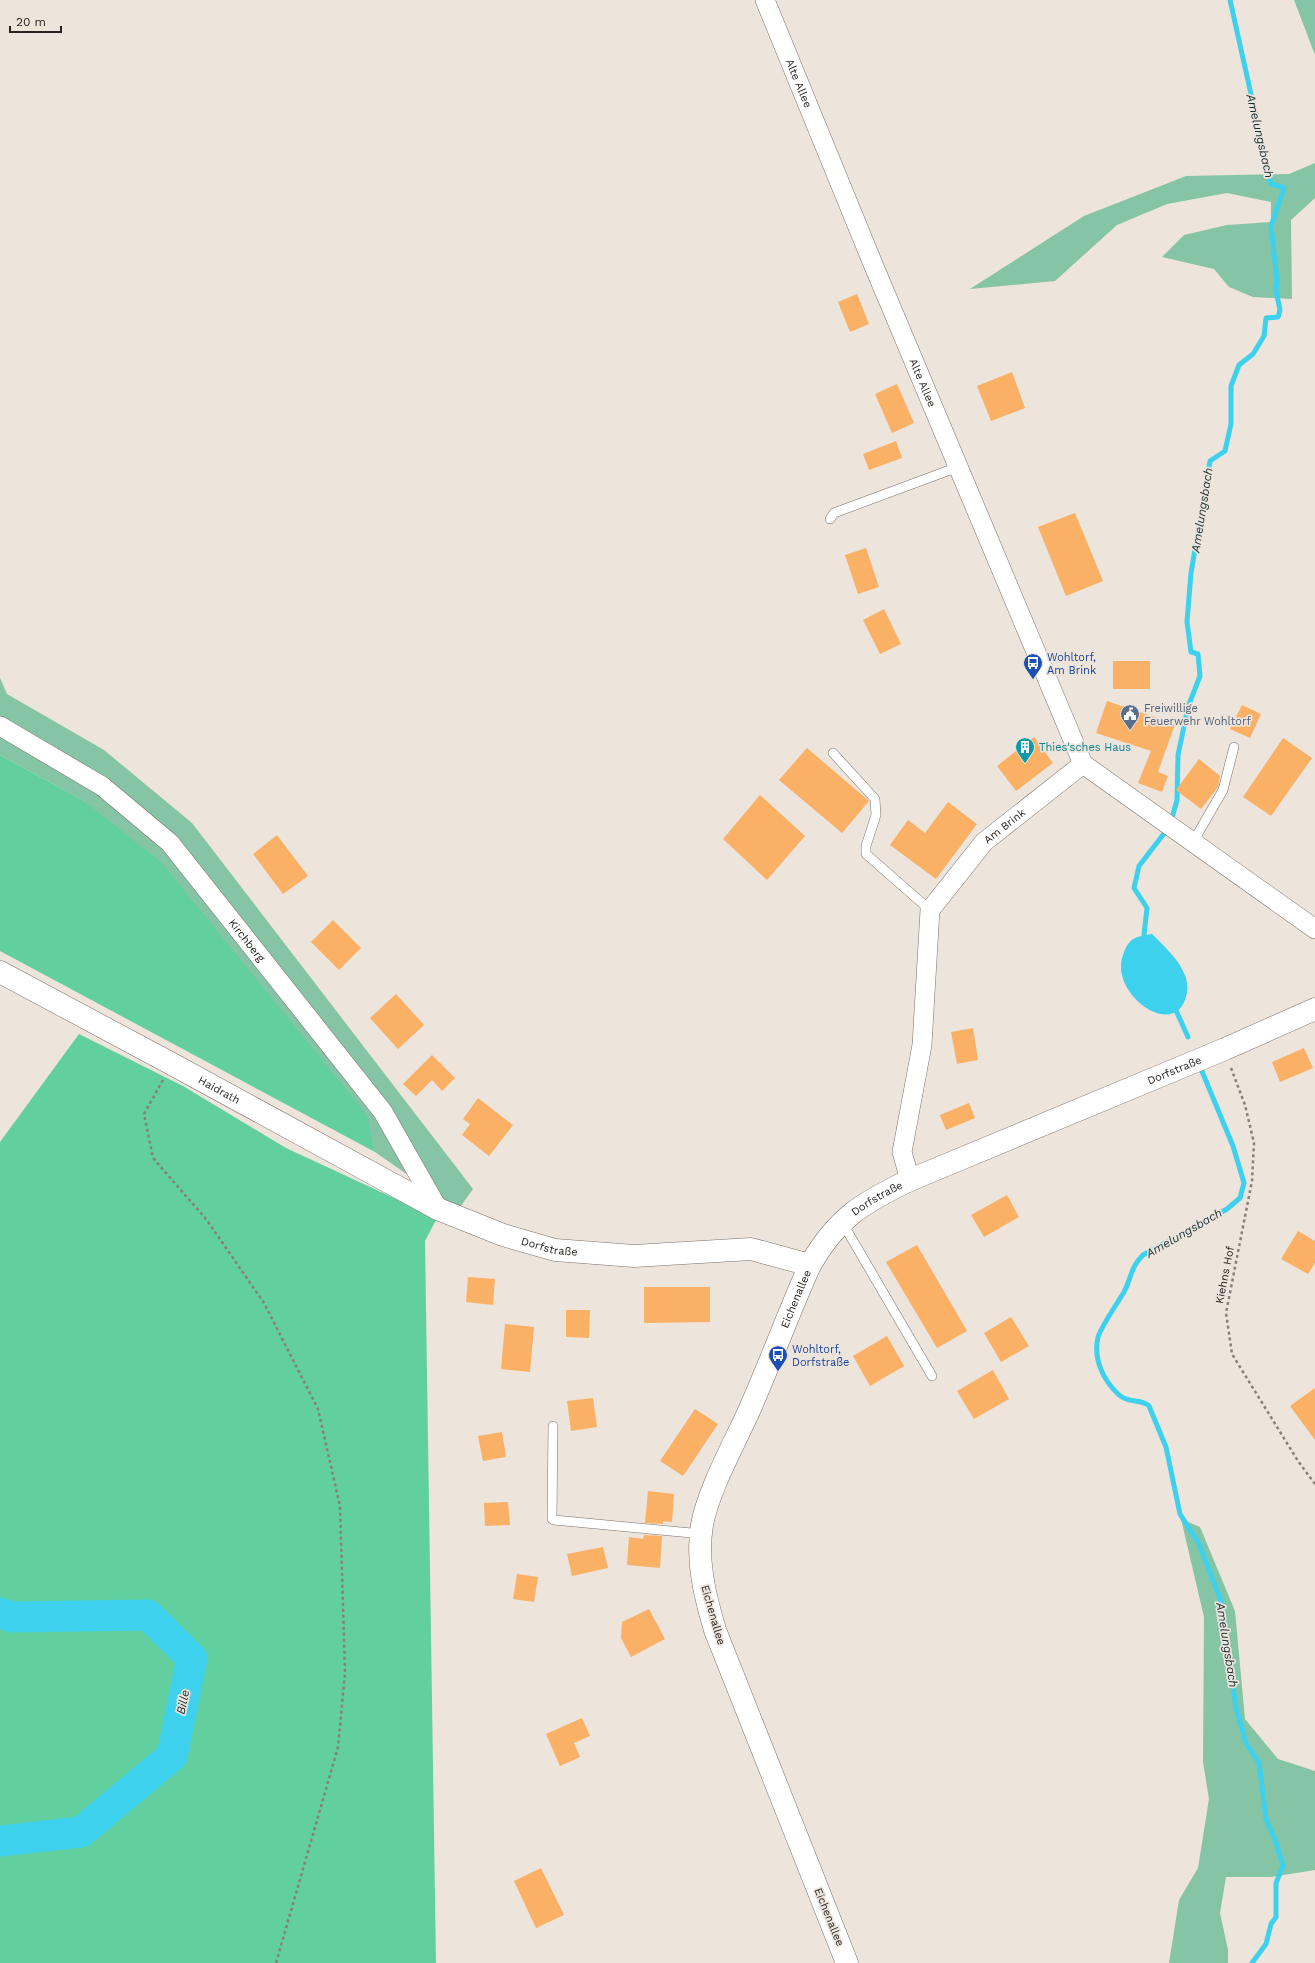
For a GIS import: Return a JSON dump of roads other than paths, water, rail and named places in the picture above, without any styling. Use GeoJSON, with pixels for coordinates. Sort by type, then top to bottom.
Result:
{"type":"FeatureCollection","features":[{"type":"Feature","properties":{"kind":"street","name":"Alte Allee"},"geometry":{"type":"LineString","coordinates":[[765,0],[958,467],[1083,764]]}},
{"type":"Feature","properties":{"kind":"street","name":"Kirchberg"},"geometry":{"type":"LineString","coordinates":[[0,726],[102,786],[170,843],[383,1112],[438,1209]]}},
{"type":"Feature","properties":{"kind":"street"},"geometry":{"type":"LineString","coordinates":[[1083,764],[1315,929]]}},
{"type":"Feature","properties":{"kind":"street","name":"Am Brink"},"geometry":{"type":"LineString","coordinates":[[930,910],[984,842],[1083,764]]}},
{"type":"Feature","properties":{"kind":"street"},"geometry":{"type":"LineString","coordinates":[[910,1180],[902,1152],[922,1045],[930,910]]}},
{"type":"Feature","properties":{"kind":"street","name":"Haidrath"},"geometry":{"type":"LineString","coordinates":[[0,972],[438,1209]]}},
{"type":"Feature","properties":{"kind":"street","name":"Dorfstraße"},"geometry":{"type":"LineString","coordinates":[[438,1209],[503,1235],[555,1250],[634,1256],[751,1248],[810,1265],[818,1250],[841,1221],[872,1198],[910,1180],[1225,1049],[1315,1009]]}},
{"type":"Feature","properties":{"kind":"street","name":"Eichenallee"},"geometry":{"type":"LineString","coordinates":[[810,1265],[768,1368],[710,1499],[700,1549],[702,1575],[707,1603],[716,1630],[847,1963]]}},
{"type":"Feature","properties":{"kind":"lane"},"geometry":{"type":"LineString","coordinates":[[830,519],[834,513],[958,467]]}},
{"type":"Feature","properties":{"kind":"lane"},"geometry":{"type":"LineString","coordinates":[[1193,842],[1223,790],[1234,747]]}},
{"type":"Feature","properties":{"kind":"lane"},"geometry":{"type":"LineString","coordinates":[[833,753],[875,799],[876,815],[866,846],[866,854],[930,910]]}},
{"type":"Feature","properties":{"kind":"lane"},"geometry":{"type":"LineString","coordinates":[[841,1221],[932,1376]]}},
{"type":"Feature","properties":{"kind":"lane"},"geometry":{"type":"LineString","coordinates":[[554,1426],[552,1519],[702,1534]]}},
{"type":"Feature","properties":{"kind":"water"},"geometry":{"type":"Polygon","coordinates":[[[1152,934],[1176,960],[1185,976],[1187,984],[1187,992],[1181,1007],[1172,1014],[1159,1014],[1146,1008],[1135,998],[1126,985],[1121,970],[1123,955],[1130,942],[1136,937],[1152,934]]]}},
{"type":"Feature","properties":{"kind":"waterway","name":"Amelungsbach"},"geometry":{"type":"LineString","coordinates":[[1172,818],[1177,800],[1178,755],[1188,707],[1200,676],[1198,654],[1191,652],[1187,622],[1191,573],[1210,461],[1225,451],[1231,424],[1231,386],[1239,365],[1253,354],[1264,336],[1266,318],[1278,317],[1280,310],[1276,291],[1277,280],[1271,226],[1284,188],[1271,184],[1230,0]]}},
{"type":"Feature","properties":{"kind":"waterway","name":"Amelungsbach"},"geometry":{"type":"LineString","coordinates":[[1147,942],[1144,935],[1147,908],[1134,888],[1139,866],[1166,831]]}},
{"type":"Feature","properties":{"kind":"waterway","name":"Amelungsbach"},"geometry":{"type":"LineString","coordinates":[[1174,1006],[1188,1037]]}},
{"type":"Feature","properties":{"kind":"waterway","name":"Amelungsbach"},"geometry":{"type":"LineString","coordinates":[[1201,1069],[1233,1146],[1244,1183],[1240,1198],[1227,1209],[1143,1255],[1133,1268],[1127,1287],[1100,1332],[1098,1337],[1097,1353],[1098,1361],[1104,1376],[1113,1389],[1123,1398],[1142,1402],[1149,1406],[1166,1447],[1180,1514],[1199,1544],[1221,1601],[1236,1708],[1246,1743],[1259,1763],[1266,1819],[1276,1843],[1283,1866],[1276,1883],[1276,1917],[1271,1924],[1266,1944],[1252,1963]]}},
{"type":"Feature","properties":{"kind":"waterway","name":"Bille"},"geometry":{"type":"LineString","coordinates":[[0,1613],[13,1617],[148,1615],[192,1658],[172,1756],[81,1832],[0,1841]]}},
{"type":"Feature","properties":{"kind":"place","name":"Wohltorf, Am Brink"},"geometry":{"type":"Point","coordinates":[1033,680]}},
{"type":"Feature","properties":{"kind":"place","name":"Freiwillige Feuerwehr Wohltorf"},"geometry":{"type":"Point","coordinates":[1130,731]}},
{"type":"Feature","properties":{"kind":"place","name":"Thies'sches Haus"},"geometry":{"type":"Point","coordinates":[1025,764]}},
{"type":"Feature","properties":{"kind":"place","name":"Wohltorf, Dorfstraße"},"geometry":{"type":"Point","coordinates":[778,1372]}}]}
